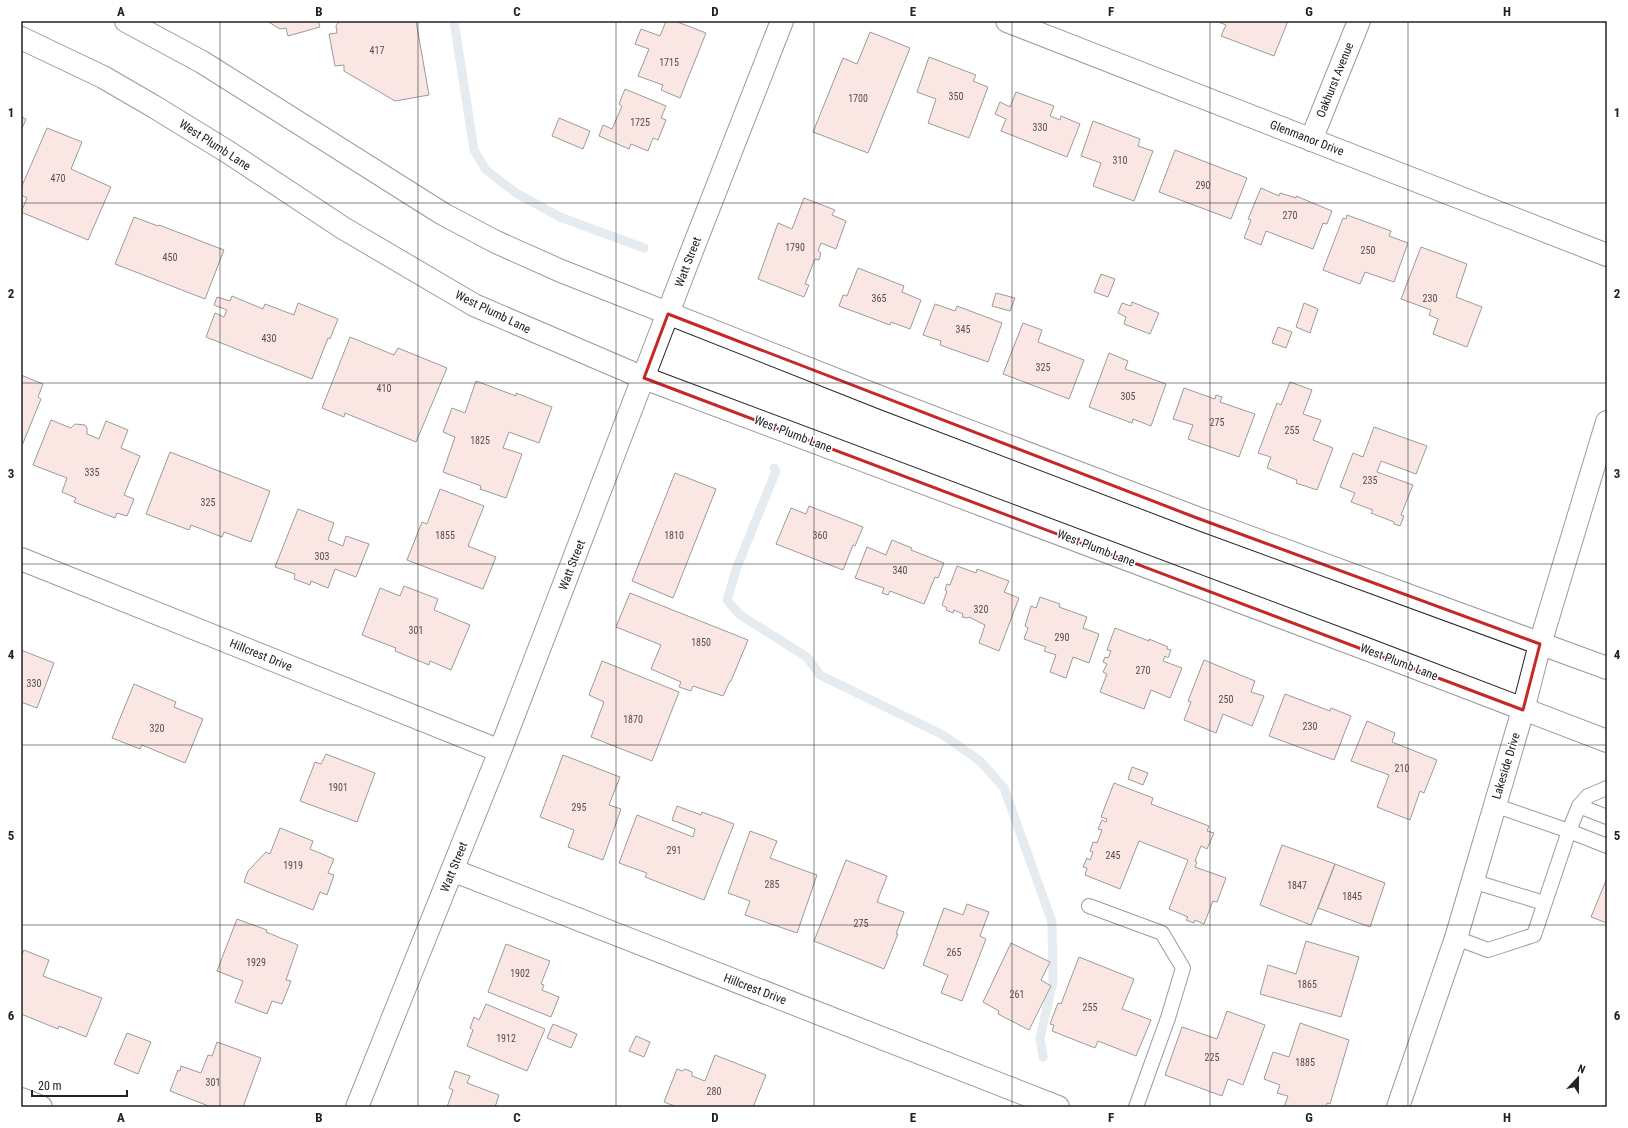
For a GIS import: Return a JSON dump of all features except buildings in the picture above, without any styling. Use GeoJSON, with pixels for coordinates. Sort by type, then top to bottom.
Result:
{"type":"FeatureCollection","features":[{"type":"Feature","properties":{"kind":"street"},"geometry":{"type":"LineString","coordinates":[[126,21],[202,62],[443,214],[510,249],[668,314],[893,402],[1189,515],[1607,668]]}},
{"type":"Feature","properties":{"kind":"street","name":"Watt Street"},"geometry":{"type":"LineString","coordinates":[[357,1107],[500,751],[686,266],[782,21]]}},
{"type":"Feature","properties":{"kind":"street","name":"Glenmanor Drive"},"geometry":{"type":"LineString","coordinates":[[1007,21],[1607,255]]}},
{"type":"Feature","properties":{"kind":"street","name":"Oakhurst Avenue"},"geometry":{"type":"LineString","coordinates":[[1311,140],[1359,21]]}},
{"type":"Feature","properties":{"kind":"street","name":"West Plumb Lane"},"geometry":{"type":"LineString","coordinates":[[21,38],[104,77],[228,152],[343,228],[474,305],[644,378],[1369,650],[1607,741]]}},
{"type":"Feature","properties":{"kind":"street","name":"Lakeside Drive"},"geometry":{"type":"LineString","coordinates":[[1398,1107],[1456,938],[1523,710],[1540,644],[1607,422]]}},
{"type":"Feature","properties":{"kind":"street","name":"Hillcrest Drive"},"geometry":{"type":"LineString","coordinates":[[21,559],[500,751]]}},
{"type":"Feature","properties":{"kind":"street","name":"Hillcrest Drive"},"geometry":{"type":"LineString","coordinates":[[452,870],[1058,1107]]}},
{"type":"Feature","properties":{"kind":"street"},"geometry":{"type":"LineString","coordinates":[[21,1099],[41,1107]]}},
{"type":"Feature","properties":{"kind":"lane"},"geometry":{"type":"LineString","coordinates":[[1456,938],[1488,950],[1534,935],[1569,831],[1579,806],[1588,796],[1607,788]]}},
{"type":"Feature","properties":{"kind":"lane"},"geometry":{"type":"LineString","coordinates":[[1494,805],[1607,846]]}},
{"type":"Feature","properties":{"kind":"lane"},"geometry":{"type":"LineString","coordinates":[[1579,806],[1607,817]]}},
{"type":"Feature","properties":{"kind":"lane"},"geometry":{"type":"LineString","coordinates":[[1472,880],[1544,903]]}},
{"type":"Feature","properties":{"kind":"lane"},"geometry":{"type":"LineString","coordinates":[[1089,906],[1162,933],[1183,968],[1168,1018],[1136,1107]]}},
{"type":"Feature","properties":{"kind":"highlighted area"},"geometry":{"type":"Polygon","coordinates":[[[668,314],[1197,518],[1540,644],[1523,710],[644,378],[668,314]]]}},
{"type":"Feature","properties":{"kind":"waterway"},"geometry":{"type":"LineString","coordinates":[[454,21],[474,150],[486,170],[516,193],[560,217],[644,248]]}},
{"type":"Feature","properties":{"kind":"waterway"},"geometry":{"type":"LineString","coordinates":[[774,468],[776,471],[737,567],[727,600],[740,615],[807,657],[820,675],[943,735],[980,761],[1004,788],[1052,922],[1053,982],[1040,1038],[1043,1057]]}}]}
